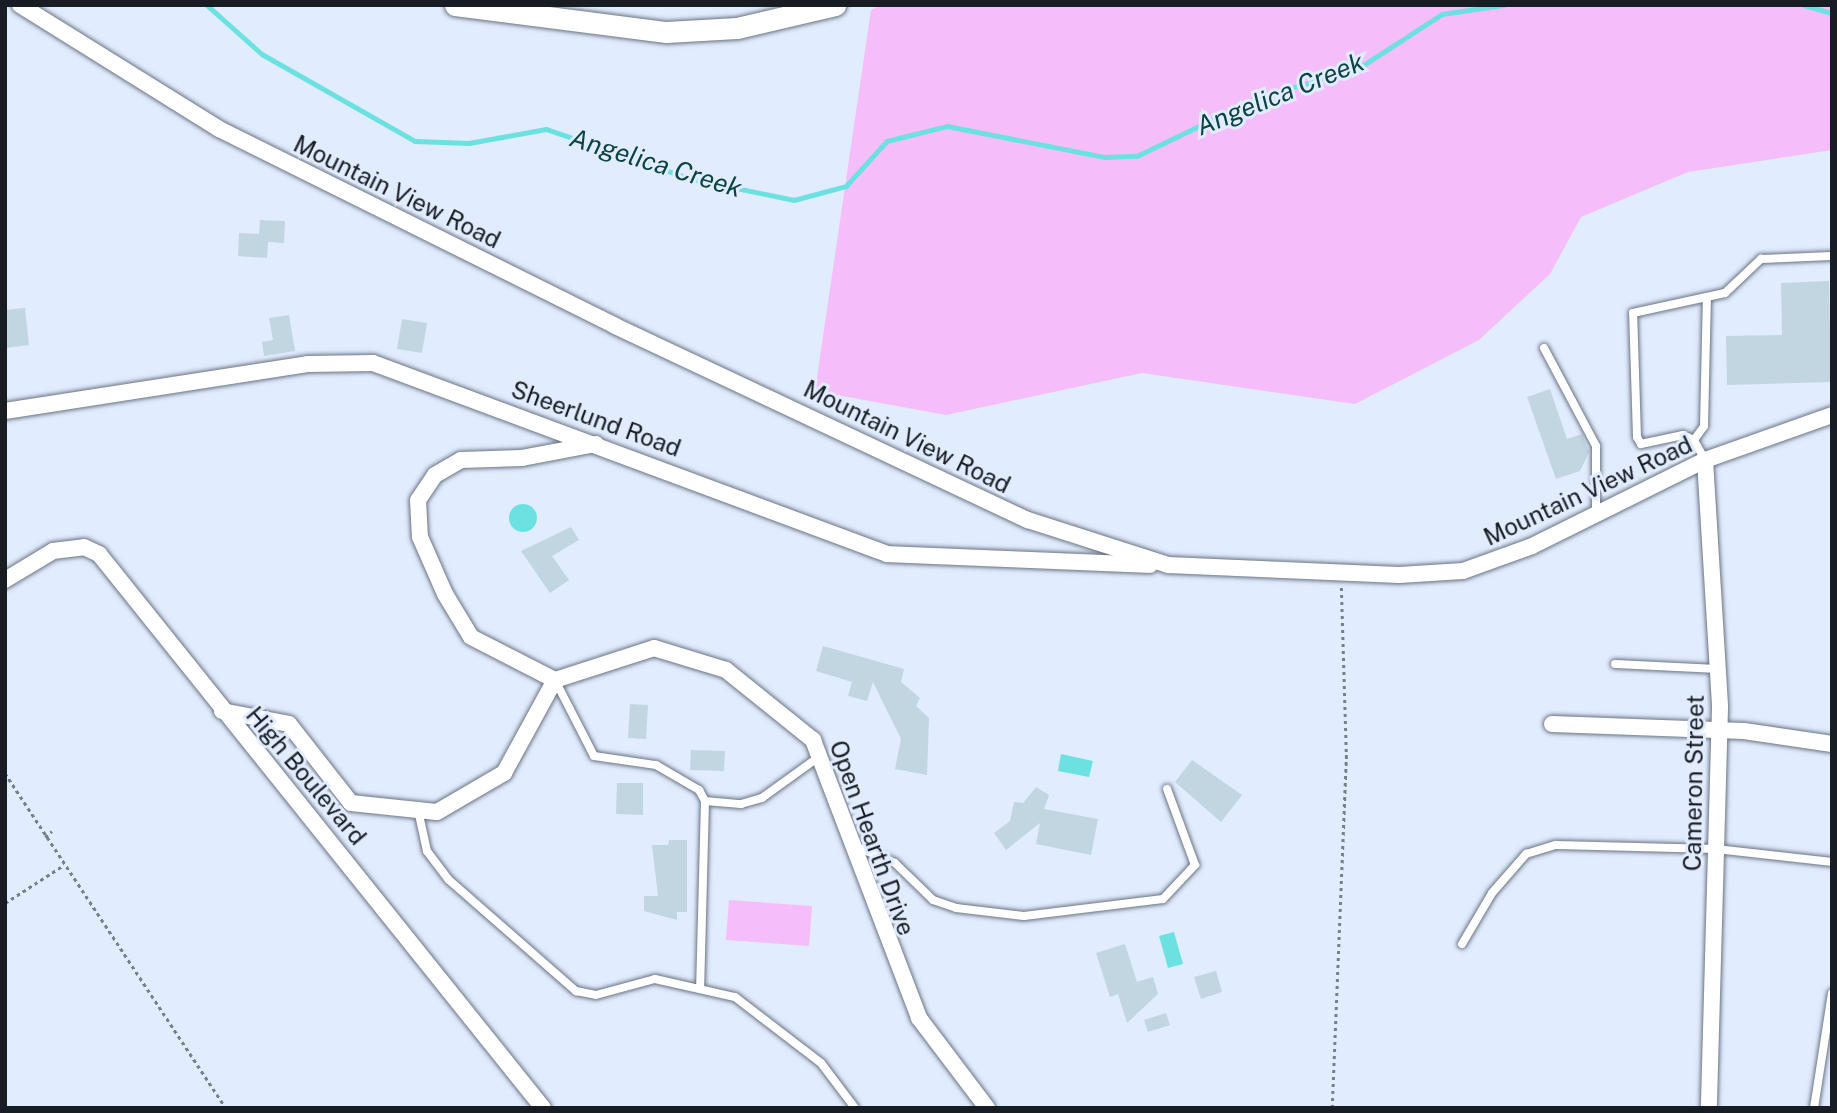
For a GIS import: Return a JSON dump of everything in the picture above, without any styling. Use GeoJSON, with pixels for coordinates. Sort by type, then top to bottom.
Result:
{"type":"FeatureCollection","features":[{"type":"Feature","properties":{"kind":"main road"},"geometry":{"type":"LineString","coordinates":[[455,5],[666,32],[737,28],[835,5]]}},
{"type":"Feature","properties":{"kind":"street","name":"Mountain View Road"},"geometry":{"type":"LineString","coordinates":[[20,5],[219,129],[615,326],[1028,520],[1168,565],[1340,572],[1462,571],[1596,514],[1705,460],[1832,415]]}},
{"type":"Feature","properties":{"kind":"street","name":"Sheerlund Road"},"geometry":{"type":"LineString","coordinates":[[5,411],[350,361],[390,367],[887,554],[1168,565]]}},
{"type":"Feature","properties":{"kind":"street"},"geometry":{"type":"LineString","coordinates":[[222,711],[289,724],[351,803],[437,812],[504,773],[555,680],[471,637],[420,537],[418,500],[435,475],[461,460],[522,458],[597,444]]}},
{"type":"Feature","properties":{"kind":"street","name":"Cameron Street"},"geometry":{"type":"LineString","coordinates":[[1705,460],[1718,669],[1719,731],[1709,1108]]}},
{"type":"Feature","properties":{"kind":"street","name":"High Boulevard"},"geometry":{"type":"LineString","coordinates":[[5,580],[53,551],[84,547],[99,554],[222,711],[543,1108]]}},
{"type":"Feature","properties":{"kind":"street","name":"Open Hearth Drive"},"geometry":{"type":"LineString","coordinates":[[555,680],[654,648],[726,670],[813,740],[857,847],[878,922],[919,1017],[987,1108]]}},
{"type":"Feature","properties":{"kind":"street"},"geometry":{"type":"LineString","coordinates":[[1552,724],[1719,731],[1832,744]]}},
{"type":"Feature","properties":{"kind":"lane"},"geometry":{"type":"LineString","coordinates":[[1705,460],[1694,440],[1683,435],[1641,444],[1637,437],[1633,313],[1725,293],[1761,259],[1832,256]]}},
{"type":"Feature","properties":{"kind":"lane"},"geometry":{"type":"LineString","coordinates":[[1694,440],[1704,426],[1707,298]]}},
{"type":"Feature","properties":{"kind":"lane"},"geometry":{"type":"LineString","coordinates":[[1544,348],[1596,446],[1596,514]]}},
{"type":"Feature","properties":{"kind":"lane"},"geometry":{"type":"LineString","coordinates":[[1615,664],[1718,669]]}},
{"type":"Feature","properties":{"kind":"lane"},"geometry":{"type":"LineString","coordinates":[[555,680],[594,756],[656,765],[699,790],[705,801],[700,986]]}},
{"type":"Feature","properties":{"kind":"lane"},"geometry":{"type":"LineString","coordinates":[[705,801],[741,804],[762,798],[820,756]]}},
{"type":"Feature","properties":{"kind":"lane"},"geometry":{"type":"LineString","coordinates":[[857,847],[895,863],[933,900],[957,908],[1024,916],[1163,899],[1195,865],[1167,789]]}},
{"type":"Feature","properties":{"kind":"lane"},"geometry":{"type":"LineString","coordinates":[[418,810],[427,851],[449,880],[576,991],[596,995],[655,979],[700,986],[735,998],[810,1054],[855,1108]]}},
{"type":"Feature","properties":{"kind":"lane"},"geometry":{"type":"LineString","coordinates":[[1462,944],[1492,893],[1527,854],[1556,845],[1716,849],[1832,862]]}},
{"type":"Feature","properties":{"kind":"lane"},"geometry":{"type":"LineString","coordinates":[[1814,1108],[1832,993]]}},
{"type":"Feature","properties":{"kind":"path"},"geometry":{"type":"LineString","coordinates":[[1332,1108],[1346,752],[1340,572]]}},
{"type":"Feature","properties":{"kind":"path"},"geometry":{"type":"LineString","coordinates":[[5,773],[226,1108]]}},
{"type":"Feature","properties":{"kind":"path"},"geometry":{"type":"LineString","coordinates":[[45,837],[52,831]]}},
{"type":"Feature","properties":{"kind":"path"},"geometry":{"type":"LineString","coordinates":[[5,903],[64,865]]}},
{"type":"Feature","properties":{"kind":"shaded area"},"geometry":{"type":"Polygon","coordinates":[[[881,5],[1832,5],[1832,150],[1688,172],[1581,217],[1550,274],[1479,340],[1355,404],[1142,373],[946,415],[815,391],[871,10],[881,5]]]}},
{"type":"Feature","properties":{"kind":"shaded area"},"geometry":{"type":"Polygon","coordinates":[[[523,504],[533,508],[537,518],[533,528],[523,532],[513,528],[509,518],[513,508],[523,504]]]}},
{"type":"Feature","properties":{"kind":"shaded area"},"geometry":{"type":"Polygon","coordinates":[[[1061,754],[1093,761],[1089,777],[1058,771],[1061,754]]]}},
{"type":"Feature","properties":{"kind":"shaded area"},"geometry":{"type":"Polygon","coordinates":[[[729,900],[812,906],[809,946],[726,940],[729,900]]]}},
{"type":"Feature","properties":{"kind":"shaded area"},"geometry":{"type":"Polygon","coordinates":[[[1174,932],[1183,964],[1168,968],[1159,936],[1174,932]]]}},
{"type":"Feature","properties":{"kind":"building"},"geometry":{"type":"Polygon","coordinates":[[[260,220],[285,221],[284,243],[268,242],[267,258],[238,256],[239,233],[259,234],[260,220]]]}},
{"type":"Feature","properties":{"kind":"building"},"geometry":{"type":"Polygon","coordinates":[[[1829,281],[1831,382],[1727,385],[1726,336],[1782,335],[1781,283],[1829,281]]]}},
{"type":"Feature","properties":{"kind":"building"},"geometry":{"type":"Polygon","coordinates":[[[25,308],[29,345],[5,348],[5,310],[25,308]]]}},
{"type":"Feature","properties":{"kind":"building"},"geometry":{"type":"Polygon","coordinates":[[[289,315],[295,351],[264,356],[262,342],[273,340],[269,318],[289,315]]]}},
{"type":"Feature","properties":{"kind":"building"},"geometry":{"type":"Polygon","coordinates":[[[402,319],[427,323],[422,353],[397,349],[402,319]]]}},
{"type":"Feature","properties":{"kind":"building"},"geometry":{"type":"Polygon","coordinates":[[[1550,389],[1567,439],[1582,434],[1589,452],[1580,471],[1556,479],[1527,397],[1550,389]]]}},
{"type":"Feature","properties":{"kind":"building"},"geometry":{"type":"Polygon","coordinates":[[[571,527],[579,540],[552,556],[569,580],[550,593],[521,551],[571,527]]]}},
{"type":"Feature","properties":{"kind":"building"},"geometry":{"type":"Polygon","coordinates":[[[823,646],[904,669],[901,682],[920,698],[916,706],[929,718],[927,775],[895,769],[901,739],[873,682],[867,701],[848,696],[852,682],[816,671],[823,646]]]}},
{"type":"Feature","properties":{"kind":"building"},"geometry":{"type":"Polygon","coordinates":[[[630,704],[648,705],[646,739],[628,738],[630,704]]]}},
{"type":"Feature","properties":{"kind":"building"},"geometry":{"type":"Polygon","coordinates":[[[691,750],[725,751],[724,771],[690,770],[691,750]]]}},
{"type":"Feature","properties":{"kind":"building"},"geometry":{"type":"Polygon","coordinates":[[[1192,760],[1242,795],[1221,822],[1175,782],[1192,760]]]}},
{"type":"Feature","properties":{"kind":"building"},"geometry":{"type":"Polygon","coordinates":[[[617,783],[643,783],[643,815],[616,814],[617,783]]]}},
{"type":"Feature","properties":{"kind":"building"},"geometry":{"type":"Polygon","coordinates":[[[1036,787],[1049,795],[1044,809],[1098,819],[1091,855],[1036,844],[1040,823],[1006,850],[994,833],[1010,821],[1014,802],[1023,803],[1036,787]]]}},
{"type":"Feature","properties":{"kind":"building"},"geometry":{"type":"Polygon","coordinates":[[[669,840],[687,840],[687,912],[677,912],[677,920],[644,911],[644,896],[658,896],[652,845],[668,845],[669,840]]]}},
{"type":"Feature","properties":{"kind":"building"},"geometry":{"type":"Polygon","coordinates":[[[1125,944],[1137,982],[1153,977],[1158,994],[1127,1023],[1118,994],[1110,997],[1096,953],[1125,944]]]}},
{"type":"Feature","properties":{"kind":"building"},"geometry":{"type":"Polygon","coordinates":[[[1216,971],[1222,992],[1201,999],[1194,977],[1216,971]]]}},
{"type":"Feature","properties":{"kind":"building"},"geometry":{"type":"Polygon","coordinates":[[[1166,1013],[1170,1025],[1148,1032],[1144,1020],[1166,1013]]]}},
{"type":"Feature","properties":{"kind":"waterway","name":"Angelica Creek"},"geometry":{"type":"LineString","coordinates":[[207,5],[262,54],[415,141],[469,143],[546,129],[688,178],[794,200],[846,186],[887,141],[947,126],[1105,157],[1137,156],[1257,98],[1359,68],[1442,14],[1504,5]]}},
{"type":"Feature","properties":{"kind":"waterway","name":"Angelica Creek"},"geometry":{"type":"LineString","coordinates":[[1804,5],[1832,13]]}}]}
